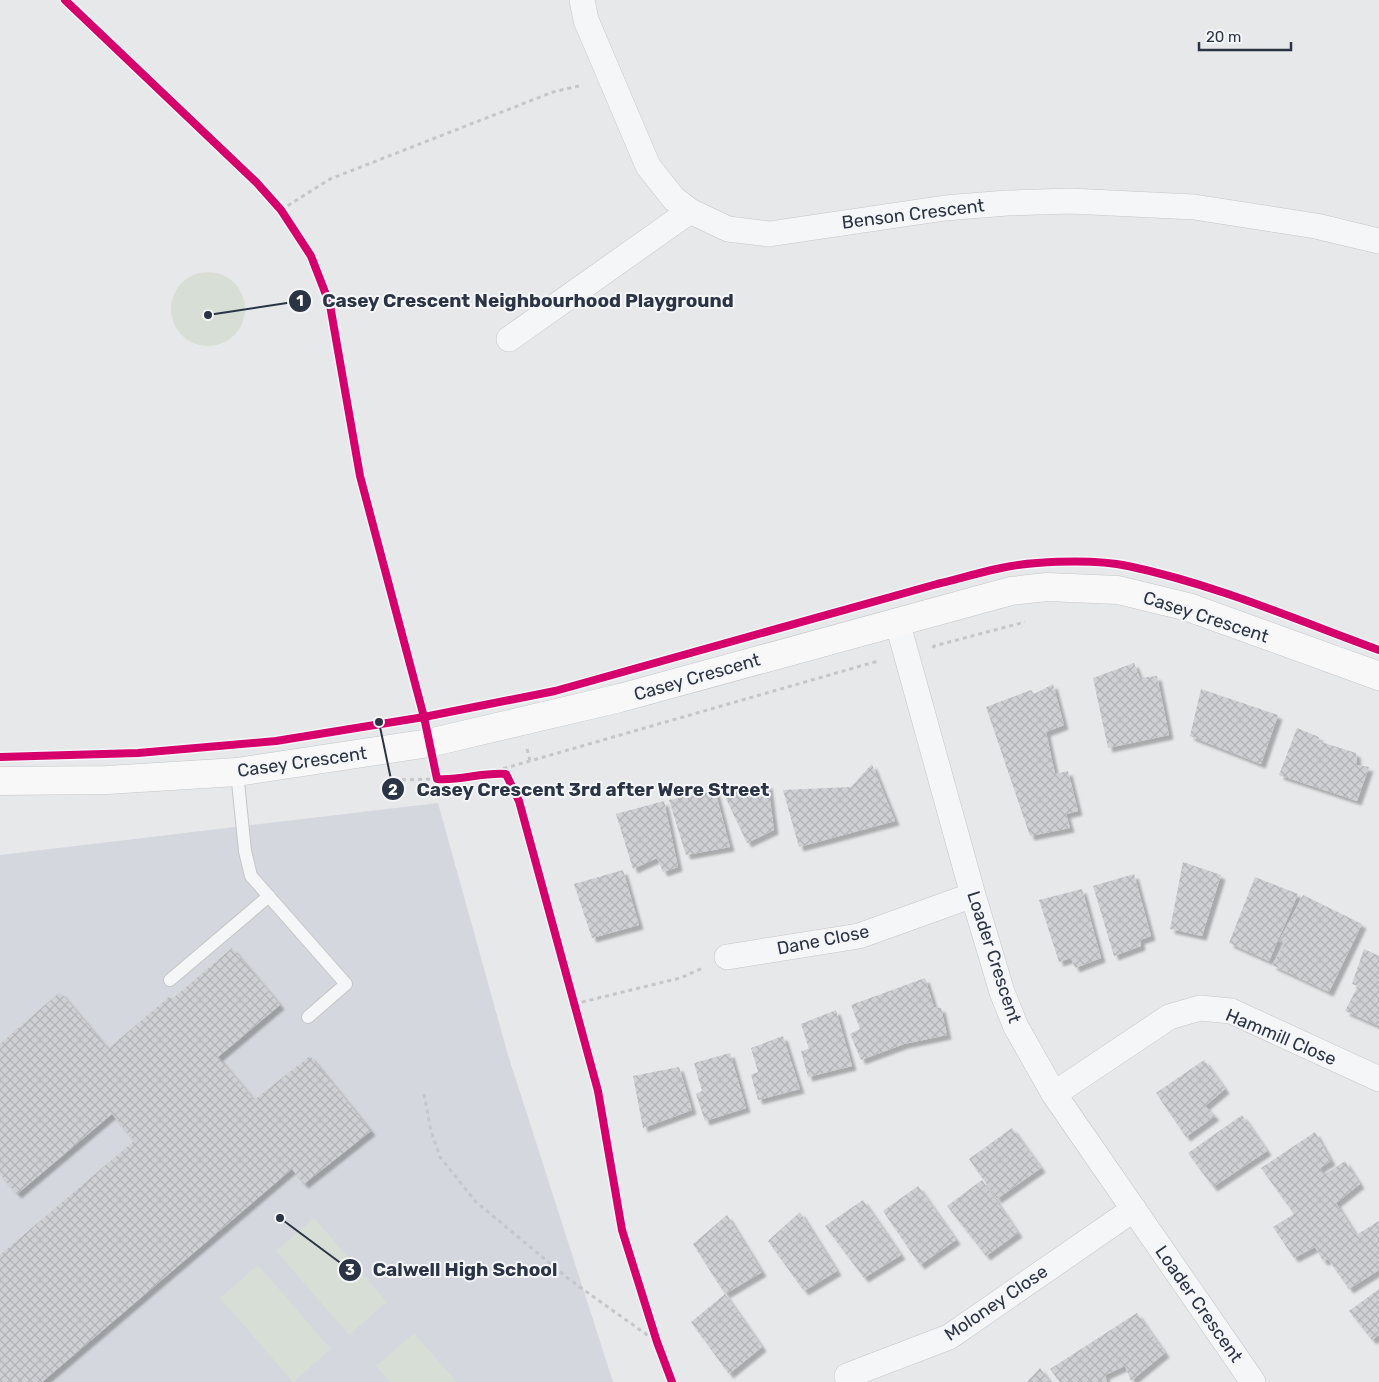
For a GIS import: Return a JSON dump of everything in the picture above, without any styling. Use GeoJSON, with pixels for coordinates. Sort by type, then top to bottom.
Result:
{"type":"FeatureCollection","features":[{"type":"Feature","properties":{"kind":"street","name":"Benson Crescent"},"geometry":{"type":"LineString","coordinates":[[582,0],[586,20],[648,166],[674,199],[690,211],[728,229],[770,234],[945,208],[1007,203],[1079,201],[1194,207],[1316,226],[1379,241]]}},
{"type":"Feature","properties":{"kind":"street"},"geometry":{"type":"LineString","coordinates":[[509,339],[690,211]]}},
{"type":"Feature","properties":{"kind":"street","name":"Casey Crescent"},"geometry":{"type":"LineString","coordinates":[[0,781],[107,780],[237,772],[429,743],[620,698],[1011,591],[1047,587],[1118,590],[1188,607],[1379,676]]}},
{"type":"Feature","properties":{"kind":"street","name":"Loader Crescent"},"geometry":{"type":"LineString","coordinates":[[897,621],[973,895],[1005,1000],[1016,1027],[1054,1094],[1253,1382]]}},
{"type":"Feature","properties":{"kind":"street","name":"Dane Close"},"geometry":{"type":"LineString","coordinates":[[727,957],[859,936],[973,895]]}},
{"type":"Feature","properties":{"kind":"street","name":"Hammill Close"},"geometry":{"type":"LineString","coordinates":[[1054,1094],[1168,1017],[1200,1008],[1232,1011],[1379,1079]]}},
{"type":"Feature","properties":{"kind":"street","name":"Moloney Close"},"geometry":{"type":"LineString","coordinates":[[847,1376],[949,1338],[1134,1209]]}},
{"type":"Feature","properties":{"kind":"lane"},"geometry":{"type":"LineString","coordinates":[[237,772],[245,851],[251,876],[346,984],[308,1017]]}},
{"type":"Feature","properties":{"kind":"lane"},"geometry":{"type":"LineString","coordinates":[[170,980],[269,896]]}},
{"type":"Feature","properties":{"kind":"path"},"geometry":{"type":"LineString","coordinates":[[68,1],[76,10]]}},
{"type":"Feature","properties":{"kind":"path"},"geometry":{"type":"LineString","coordinates":[[281,210],[330,179],[553,92],[585,84]]}},
{"type":"Feature","properties":{"kind":"path"},"geometry":{"type":"LineString","coordinates":[[275,203],[286,217]]}},
{"type":"Feature","properties":{"kind":"path"},"geometry":{"type":"LineString","coordinates":[[930,655],[934,646],[1026,621]]}},
{"type":"Feature","properties":{"kind":"path"},"geometry":{"type":"LineString","coordinates":[[478,775],[874,662]]}},
{"type":"Feature","properties":{"kind":"path"},"geometry":{"type":"LineString","coordinates":[[429,743],[437,779],[443,780]]}},
{"type":"Feature","properties":{"kind":"path"},"geometry":{"type":"LineString","coordinates":[[527,748],[530,761]]}},
{"type":"Feature","properties":{"kind":"path"},"geometry":{"type":"LineString","coordinates":[[488,773],[506,774]]}},
{"type":"Feature","properties":{"kind":"path"},"geometry":{"type":"LineString","coordinates":[[574,1004],[680,978],[727,957]]}},
{"type":"Feature","properties":{"kind":"path"},"geometry":{"type":"LineString","coordinates":[[571,995],[576,1014]]}},
{"type":"Feature","properties":{"kind":"path"},"geometry":{"type":"LineString","coordinates":[[424,1094],[431,1132],[440,1157],[476,1202],[570,1280],[659,1346]]}},
{"type":"Feature","properties":{"kind":"path"},"geometry":{"type":"LineString","coordinates":[[651,1324],[659,1346]]}},
{"type":"Feature","properties":{"kind":"shaded area"},"geometry":{"type":"Polygon","coordinates":[[[208,272],[222,275],[234,283],[242,295],[245,309],[242,323],[234,335],[222,343],[208,346],[194,343],[182,335],[174,323],[171,309],[174,295],[182,283],[194,275],[208,272]]]}},
{"type":"Feature","properties":{"kind":"shaded area"},"geometry":{"type":"Polygon","coordinates":[[[438,803],[508,1055],[613,1382],[0,1382],[0,855],[438,803]]]}},
{"type":"Feature","properties":{"kind":"shaded area"},"geometry":{"type":"Polygon","coordinates":[[[314,1218],[387,1302],[349,1335],[276,1251],[314,1218]]]}},
{"type":"Feature","properties":{"kind":"shaded area"},"geometry":{"type":"Polygon","coordinates":[[[258,1265],[331,1349],[293,1382],[220,1298],[258,1265]]]}},
{"type":"Feature","properties":{"kind":"shaded area"},"geometry":{"type":"Polygon","coordinates":[[[414,1333],[457,1382],[390,1382],[376,1366],[414,1333]]]}},
{"type":"Feature","properties":{"kind":"building"},"geometry":{"type":"Polygon","coordinates":[[[1134,663],[1140,678],[1157,676],[1169,735],[1108,748],[1093,678],[1134,663]]]}},
{"type":"Feature","properties":{"kind":"building"},"geometry":{"type":"Polygon","coordinates":[[[1053,684],[1064,725],[1046,732],[1055,774],[1068,771],[1078,811],[1066,814],[1070,828],[1030,836],[986,707],[1031,690],[1034,694],[1053,684]]]}},
{"type":"Feature","properties":{"kind":"building"},"geometry":{"type":"Polygon","coordinates":[[[1201,689],[1278,715],[1261,764],[1190,736],[1201,689]]]}},
{"type":"Feature","properties":{"kind":"building"},"geometry":{"type":"Polygon","coordinates":[[[1297,728],[1319,737],[1318,741],[1356,753],[1357,765],[1369,767],[1357,801],[1279,775],[1297,728]]]}},
{"type":"Feature","properties":{"kind":"building"},"geometry":{"type":"Polygon","coordinates":[[[872,764],[895,821],[799,847],[783,790],[851,787],[872,764]]]}},
{"type":"Feature","properties":{"kind":"building"},"geometry":{"type":"Polygon","coordinates":[[[768,784],[774,830],[747,843],[721,788],[768,784]]]}},
{"type":"Feature","properties":{"kind":"building"},"geometry":{"type":"Polygon","coordinates":[[[715,790],[730,847],[686,855],[669,800],[715,790]]]}},
{"type":"Feature","properties":{"kind":"building"},"geometry":{"type":"Polygon","coordinates":[[[664,801],[678,867],[663,872],[657,858],[633,869],[616,814],[664,801]]]}},
{"type":"Feature","properties":{"kind":"building"},"geometry":{"type":"Polygon","coordinates":[[[1183,862],[1221,875],[1202,936],[1170,929],[1183,862]]]}},
{"type":"Feature","properties":{"kind":"building"},"geometry":{"type":"Polygon","coordinates":[[[623,870],[639,925],[592,938],[574,884],[623,870]]]}},
{"type":"Feature","properties":{"kind":"building"},"geometry":{"type":"Polygon","coordinates":[[[1134,874],[1151,936],[1140,940],[1141,946],[1114,956],[1093,886],[1134,874]]]}},
{"type":"Feature","properties":{"kind":"building"},"geometry":{"type":"Polygon","coordinates":[[[1255,877],[1298,894],[1269,961],[1229,943],[1255,877]]]}},
{"type":"Feature","properties":{"kind":"building"},"geometry":{"type":"Polygon","coordinates":[[[1082,889],[1101,958],[1075,968],[1071,958],[1059,962],[1039,900],[1082,889]]]}},
{"type":"Feature","properties":{"kind":"building"},"geometry":{"type":"Polygon","coordinates":[[[1303,895],[1362,924],[1329,992],[1272,965],[1285,943],[1279,941],[1303,895]]]}},
{"type":"Feature","properties":{"kind":"building"},"geometry":{"type":"Polygon","coordinates":[[[232,948],[280,1005],[218,1057],[254,1100],[310,1056],[371,1131],[304,1184],[292,1169],[42,1382],[0,1382],[0,1255],[134,1141],[112,1114],[17,1194],[0,1174],[0,1044],[60,992],[108,1049],[170,996],[172,999],[232,948]]]}},
{"type":"Feature","properties":{"kind":"building"},"geometry":{"type":"Polygon","coordinates":[[[1364,949],[1379,956],[1379,1026],[1345,1011],[1358,986],[1352,984],[1364,949]]]}},
{"type":"Feature","properties":{"kind":"building"},"geometry":{"type":"Polygon","coordinates":[[[925,978],[934,1007],[941,1008],[947,1035],[904,1044],[861,1060],[850,1034],[860,1029],[851,1005],[925,978]]]}},
{"type":"Feature","properties":{"kind":"building"},"geometry":{"type":"Polygon","coordinates":[[[836,1010],[852,1066],[808,1077],[801,1051],[809,1049],[801,1024],[836,1010]]]}},
{"type":"Feature","properties":{"kind":"building"},"geometry":{"type":"Polygon","coordinates":[[[783,1036],[800,1089],[758,1100],[751,1075],[758,1072],[751,1048],[783,1036]]]}},
{"type":"Feature","properties":{"kind":"building"},"geometry":{"type":"Polygon","coordinates":[[[730,1053],[746,1108],[705,1121],[696,1094],[702,1091],[694,1063],[730,1053]]]}},
{"type":"Feature","properties":{"kind":"building"},"geometry":{"type":"Polygon","coordinates":[[[1204,1060],[1225,1089],[1205,1106],[1215,1116],[1186,1137],[1156,1093],[1204,1060]]]}},
{"type":"Feature","properties":{"kind":"building"},"geometry":{"type":"Polygon","coordinates":[[[679,1067],[692,1110],[643,1128],[633,1076],[679,1067]]]}},
{"type":"Feature","properties":{"kind":"building"},"geometry":{"type":"Polygon","coordinates":[[[1242,1115],[1267,1151],[1213,1187],[1188,1153],[1242,1115]]]}},
{"type":"Feature","properties":{"kind":"building"},"geometry":{"type":"Polygon","coordinates":[[[1012,1128],[1041,1168],[997,1199],[969,1159],[1012,1128]]]}},
{"type":"Feature","properties":{"kind":"building"},"geometry":{"type":"Polygon","coordinates":[[[1315,1132],[1331,1161],[1320,1168],[1324,1175],[1345,1161],[1360,1184],[1336,1203],[1356,1235],[1379,1221],[1379,1270],[1349,1289],[1328,1259],[1323,1261],[1315,1247],[1294,1258],[1273,1227],[1294,1214],[1261,1168],[1315,1132]]]}},
{"type":"Feature","properties":{"kind":"building"},"geometry":{"type":"Polygon","coordinates":[[[982,1180],[1018,1233],[986,1256],[947,1206],[982,1180]]]}},
{"type":"Feature","properties":{"kind":"building"},"geometry":{"type":"Polygon","coordinates":[[[918,1186],[956,1240],[920,1265],[883,1211],[918,1186]]]}},
{"type":"Feature","properties":{"kind":"building"},"geometry":{"type":"Polygon","coordinates":[[[863,1200],[901,1255],[864,1278],[825,1226],[863,1200]]]}},
{"type":"Feature","properties":{"kind":"building"},"geometry":{"type":"Polygon","coordinates":[[[800,1212],[837,1271],[804,1291],[768,1241],[800,1212]]]}},
{"type":"Feature","properties":{"kind":"building"},"geometry":{"type":"Polygon","coordinates":[[[727,1215],[762,1272],[725,1294],[693,1244],[727,1215]]]}},
{"type":"Feature","properties":{"kind":"building"},"geometry":{"type":"Polygon","coordinates":[[[1379,1289],[1379,1335],[1372,1340],[1349,1311],[1379,1289]]]}},
{"type":"Feature","properties":{"kind":"building"},"geometry":{"type":"Polygon","coordinates":[[[725,1294],[762,1347],[729,1374],[691,1322],[725,1294]]]}},
{"type":"Feature","properties":{"kind":"building"},"geometry":{"type":"Polygon","coordinates":[[[1137,1313],[1165,1353],[1131,1381],[1125,1366],[1105,1375],[1107,1382],[1060,1382],[1050,1369],[1137,1313]]]}},
{"type":"Feature","properties":{"kind":"building"},"geometry":{"type":"Polygon","coordinates":[[[1040,1368],[1050,1382],[1027,1382],[1040,1368]]]}},
{"type":"Feature","properties":{"kind":"cycle path"},"geometry":{"type":"LineString","coordinates":[[65,0],[256,182],[281,210],[311,256],[330,305],[360,476],[424,717],[437,779],[506,774],[519,801],[598,1091],[622,1230],[657,1342],[672,1382]]}},
{"type":"Feature","properties":{"kind":"cycle path"},"geometry":{"type":"LineString","coordinates":[[0,757],[138,753],[276,741],[424,717],[555,691],[937,584],[999,568],[1024,564],[1071,561],[1128,566],[1192,582],[1379,650]]}},
{"type":"Feature","properties":{"kind":"place","name":"Casey Crescent Neighbourhood Playground"},"geometry":{"type":"Point","coordinates":[208,315]}},
{"type":"Feature","properties":{"kind":"place","name":"Casey Crescent 3rd after Were Street"},"geometry":{"type":"Point","coordinates":[379,722]}},
{"type":"Feature","properties":{"kind":"place","name":"Calwell High School"},"geometry":{"type":"Point","coordinates":[280,1218]}}]}
